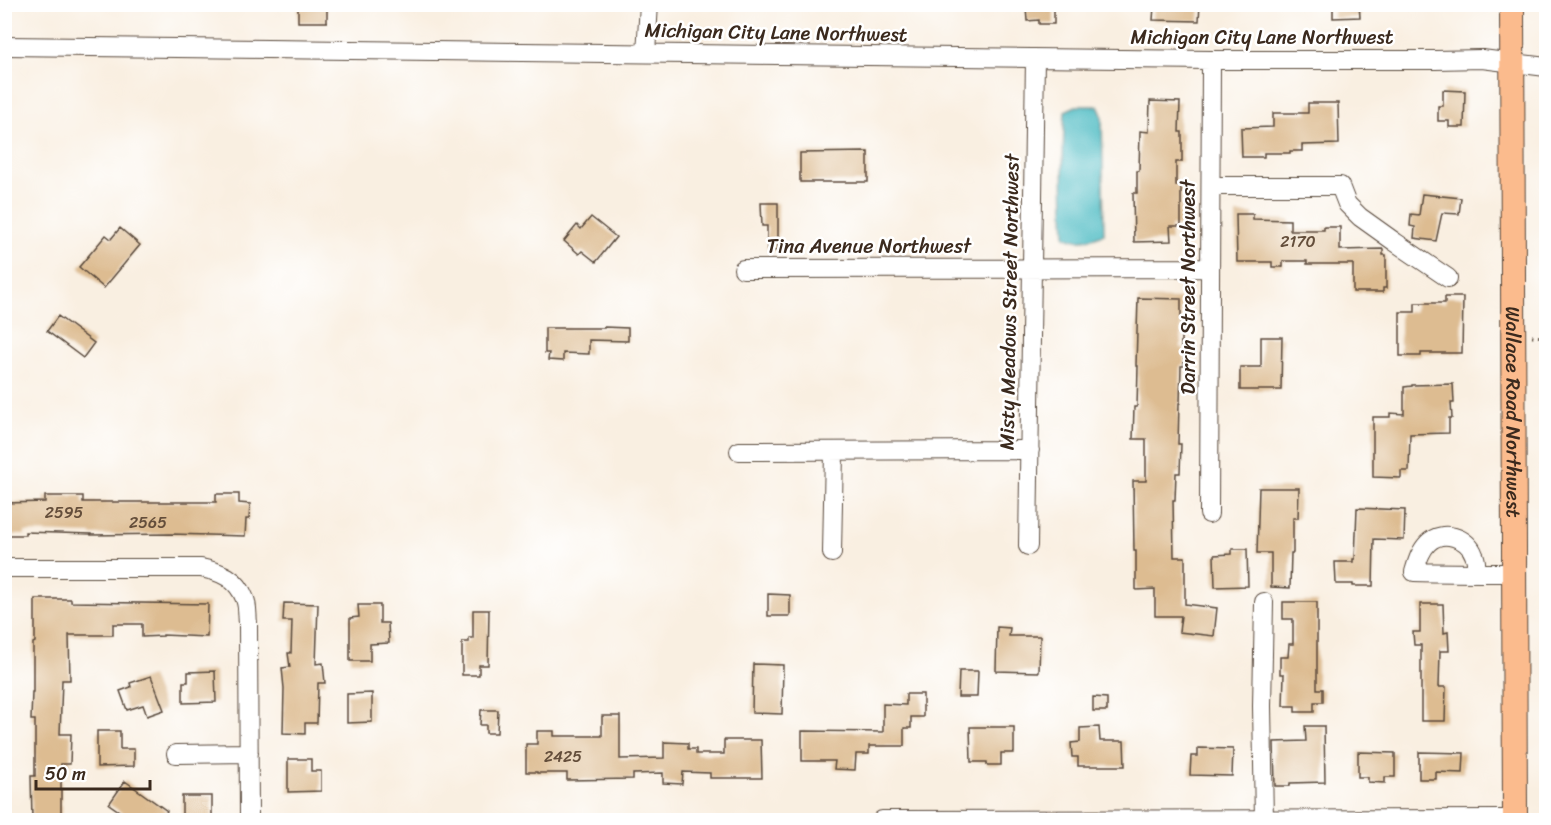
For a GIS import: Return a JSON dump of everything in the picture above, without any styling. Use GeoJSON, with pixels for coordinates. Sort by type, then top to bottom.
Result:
{"type":"FeatureCollection","features":[{"type":"Feature","properties":{"kind":"main road","name":"Wallace Road Northwest"},"geometry":{"type":"LineString","coordinates":[[1512,4],[1515,820]]}},
{"type":"Feature","properties":{"kind":"street"},"geometry":{"type":"LineString","coordinates":[[646,53],[649,4]]}},
{"type":"Feature","properties":{"kind":"street","name":"Michigan City Lane Northwest"},"geometry":{"type":"LineString","coordinates":[[4,46],[1211,60],[1482,58],[1546,67]]}},
{"type":"Feature","properties":{"kind":"street","name":"Misty Meadows Street Northwest"},"geometry":{"type":"LineString","coordinates":[[1028,546],[1035,58]]}},
{"type":"Feature","properties":{"kind":"street","name":"Darrin Street Northwest"},"geometry":{"type":"LineString","coordinates":[[1209,514],[1211,60]]}},
{"type":"Feature","properties":{"kind":"street"},"geometry":{"type":"LineString","coordinates":[[1211,186],[1340,186],[1347,204],[1360,217],[1448,278]]}},
{"type":"Feature","properties":{"kind":"street","name":"Tina Avenue Northwest"},"geometry":{"type":"LineString","coordinates":[[744,269],[1210,268]]}},
{"type":"Feature","properties":{"kind":"street"},"geometry":{"type":"LineString","coordinates":[[739,451],[1030,450]]}},
{"type":"Feature","properties":{"kind":"street"},"geometry":{"type":"LineString","coordinates":[[832,553],[834,451]]}},
{"type":"Feature","properties":{"kind":"street"},"geometry":{"type":"LineString","coordinates":[[4,568],[201,568],[219,572],[235,583],[246,600],[248,623],[249,820]]}},
{"type":"Feature","properties":{"kind":"street"},"geometry":{"type":"LineString","coordinates":[[1477,573],[1513,573]]}},
{"type":"Feature","properties":{"kind":"street"},"geometry":{"type":"LineString","coordinates":[[1264,602],[1262,706],[1264,820]]}},
{"type":"Feature","properties":{"kind":"street"},"geometry":{"type":"LineString","coordinates":[[176,754],[249,753]]}},
{"type":"Feature","properties":{"kind":"street"},"geometry":{"type":"LineString","coordinates":[[882,820],[1515,820]]}},
{"type":"Feature","properties":{"kind":"water"},"geometry":{"type":"Polygon","coordinates":[[[1076,106],[1098,106],[1102,115],[1104,234],[1080,240],[1065,236],[1064,205],[1065,111],[1076,106]]]}},
{"type":"Feature","properties":{"kind":"building"},"geometry":{"type":"Polygon","coordinates":[[[298,4],[327,4],[327,22],[298,22],[298,4]]]}},
{"type":"Feature","properties":{"kind":"building"},"geometry":{"type":"Polygon","coordinates":[[[1033,4],[1054,4],[1054,24],[1039,24],[1039,20],[1027,21],[1026,7],[1033,7],[1033,4]]]}},
{"type":"Feature","properties":{"kind":"building"},"geometry":{"type":"Polygon","coordinates":[[[1173,4],[1200,4],[1199,21],[1153,20],[1154,6],[1173,7],[1173,4]]]}},
{"type":"Feature","properties":{"kind":"building"},"geometry":{"type":"Polygon","coordinates":[[[1333,4],[1359,4],[1360,17],[1333,18],[1333,4]]]}},
{"type":"Feature","properties":{"kind":"building"},"geometry":{"type":"Polygon","coordinates":[[[1443,90],[1465,91],[1464,127],[1449,127],[1449,121],[1438,121],[1438,106],[1443,106],[1443,90]]]}},
{"type":"Feature","properties":{"kind":"building"},"geometry":{"type":"Polygon","coordinates":[[[1150,101],[1180,102],[1179,132],[1182,132],[1182,162],[1176,162],[1176,186],[1181,186],[1181,226],[1170,226],[1171,241],[1134,242],[1133,193],[1137,193],[1140,131],[1149,132],[1150,101]]]}},
{"type":"Feature","properties":{"kind":"building"},"geometry":{"type":"Polygon","coordinates":[[[1308,103],[1338,103],[1339,144],[1302,145],[1302,151],[1264,153],[1264,157],[1242,157],[1241,128],[1273,127],[1273,113],[1308,113],[1308,103]]]}},
{"type":"Feature","properties":{"kind":"building"},"geometry":{"type":"Polygon","coordinates":[[[868,152],[868,182],[800,182],[800,153],[868,152]]]}},
{"type":"Feature","properties":{"kind":"building"},"geometry":{"type":"Polygon","coordinates":[[[1422,194],[1461,198],[1459,214],[1442,213],[1436,241],[1414,238],[1415,227],[1410,226],[1411,214],[1419,215],[1422,194]]]}},
{"type":"Feature","properties":{"kind":"building"},"geometry":{"type":"Polygon","coordinates":[[[761,203],[778,203],[778,251],[767,250],[767,226],[762,226],[761,203]]]}},
{"type":"Feature","properties":{"kind":"building"},"geometry":{"type":"Polygon","coordinates":[[[1236,214],[1253,214],[1253,219],[1290,220],[1290,230],[1324,230],[1324,227],[1340,227],[1340,250],[1383,249],[1383,255],[1386,255],[1386,288],[1383,288],[1383,292],[1353,292],[1353,264],[1307,264],[1307,261],[1283,261],[1283,267],[1272,267],[1272,262],[1237,262],[1236,214]]]}},
{"type":"Feature","properties":{"kind":"building"},"geometry":{"type":"Polygon","coordinates":[[[591,217],[616,237],[596,262],[582,251],[579,254],[564,241],[577,225],[581,229],[591,217]]]}},
{"type":"Feature","properties":{"kind":"building"},"geometry":{"type":"Polygon","coordinates":[[[120,228],[140,245],[104,288],[79,267],[106,235],[111,239],[120,228]]]}},
{"type":"Feature","properties":{"kind":"building"},"geometry":{"type":"Polygon","coordinates":[[[1445,297],[1463,297],[1462,353],[1421,353],[1421,356],[1400,356],[1400,312],[1415,312],[1415,303],[1445,303],[1445,297]]]}},
{"type":"Feature","properties":{"kind":"building"},"geometry":{"type":"Polygon","coordinates":[[[1138,298],[1181,299],[1181,348],[1184,348],[1184,366],[1181,366],[1179,403],[1180,473],[1176,473],[1175,500],[1173,500],[1174,557],[1185,557],[1185,604],[1217,608],[1214,636],[1179,632],[1181,616],[1155,616],[1155,589],[1136,590],[1133,481],[1146,481],[1146,439],[1133,439],[1134,407],[1137,407],[1138,298]]]}},
{"type":"Feature","properties":{"kind":"building"},"geometry":{"type":"Polygon","coordinates":[[[58,316],[94,343],[83,358],[47,331],[58,316]]]}},
{"type":"Feature","properties":{"kind":"building"},"geometry":{"type":"Polygon","coordinates":[[[545,328],[628,328],[628,341],[589,340],[589,354],[563,353],[563,361],[548,360],[549,353],[545,353],[545,328]]]}},
{"type":"Feature","properties":{"kind":"building"},"geometry":{"type":"Polygon","coordinates":[[[1261,337],[1282,337],[1281,390],[1240,390],[1240,367],[1261,367],[1261,337]]]}},
{"type":"Feature","properties":{"kind":"building"},"geometry":{"type":"Polygon","coordinates":[[[1453,384],[1454,403],[1451,403],[1452,418],[1449,418],[1449,433],[1410,434],[1409,471],[1401,471],[1401,478],[1373,477],[1373,417],[1390,417],[1390,413],[1404,414],[1404,387],[1453,384]]]}},
{"type":"Feature","properties":{"kind":"building"},"geometry":{"type":"Polygon","coordinates":[[[1259,488],[1299,488],[1298,518],[1293,518],[1290,588],[1271,587],[1271,553],[1257,553],[1259,488]]]}},
{"type":"Feature","properties":{"kind":"building"},"geometry":{"type":"Polygon","coordinates":[[[216,494],[239,494],[239,503],[250,504],[245,536],[25,532],[25,535],[4,535],[4,503],[45,502],[45,496],[83,496],[83,502],[216,502],[216,494]]]}},
{"type":"Feature","properties":{"kind":"building"},"geometry":{"type":"Polygon","coordinates":[[[1357,508],[1405,510],[1404,540],[1374,539],[1373,586],[1336,584],[1335,562],[1353,562],[1355,559],[1357,508]]]}},
{"type":"Feature","properties":{"kind":"building"},"geometry":{"type":"Polygon","coordinates":[[[1232,549],[1247,549],[1248,586],[1215,587],[1214,555],[1232,554],[1232,549]]]}},
{"type":"Feature","properties":{"kind":"building"},"geometry":{"type":"Polygon","coordinates":[[[768,594],[790,595],[790,616],[768,616],[768,594]]]}},
{"type":"Feature","properties":{"kind":"building"},"geometry":{"type":"Polygon","coordinates":[[[35,599],[71,599],[71,602],[208,604],[207,637],[163,635],[142,637],[142,624],[113,624],[113,635],[69,635],[70,680],[62,680],[60,734],[71,734],[70,764],[61,764],[61,820],[32,820],[31,776],[35,776],[35,720],[31,720],[35,599]]]}},
{"type":"Feature","properties":{"kind":"building"},"geometry":{"type":"Polygon","coordinates":[[[1283,602],[1317,602],[1317,689],[1323,689],[1323,702],[1314,702],[1314,712],[1295,712],[1295,706],[1283,706],[1284,674],[1280,674],[1280,657],[1288,657],[1289,644],[1293,644],[1293,619],[1283,619],[1283,602]]]}},
{"type":"Feature","properties":{"kind":"building"},"geometry":{"type":"Polygon","coordinates":[[[284,603],[318,604],[316,664],[323,663],[325,683],[318,683],[317,723],[305,723],[305,734],[283,733],[282,668],[290,667],[288,653],[291,653],[292,621],[283,621],[284,603]]]}},
{"type":"Feature","properties":{"kind":"building"},"geometry":{"type":"Polygon","coordinates":[[[1420,604],[1443,604],[1444,633],[1448,632],[1449,651],[1440,651],[1439,687],[1446,687],[1445,721],[1421,721],[1421,645],[1414,645],[1413,632],[1420,632],[1420,604]]]}},
{"type":"Feature","properties":{"kind":"building"},"geometry":{"type":"Polygon","coordinates":[[[358,605],[380,605],[380,623],[388,623],[389,643],[370,644],[370,661],[350,661],[350,618],[359,617],[358,605]]]}},
{"type":"Feature","properties":{"kind":"building"},"geometry":{"type":"Polygon","coordinates":[[[473,610],[489,610],[488,665],[479,665],[479,675],[462,675],[462,642],[469,642],[469,638],[473,638],[473,610]]]}},
{"type":"Feature","properties":{"kind":"building"},"geometry":{"type":"Polygon","coordinates":[[[997,627],[1010,628],[1009,636],[1040,636],[1039,672],[996,671],[997,627]]]}},
{"type":"Feature","properties":{"kind":"building"},"geometry":{"type":"Polygon","coordinates":[[[753,664],[783,665],[782,714],[752,713],[753,664]]]}},
{"type":"Feature","properties":{"kind":"building"},"geometry":{"type":"Polygon","coordinates":[[[215,671],[216,702],[183,703],[183,682],[188,682],[188,672],[215,671]]]}},
{"type":"Feature","properties":{"kind":"building"},"geometry":{"type":"Polygon","coordinates":[[[959,671],[978,671],[977,697],[958,697],[959,671]]]}},
{"type":"Feature","properties":{"kind":"building"},"geometry":{"type":"Polygon","coordinates":[[[151,676],[164,710],[147,716],[143,705],[127,710],[120,691],[131,687],[130,683],[151,676]]]}},
{"type":"Feature","properties":{"kind":"building"},"geometry":{"type":"Polygon","coordinates":[[[372,693],[372,722],[347,723],[347,694],[372,693]]]}},
{"type":"Feature","properties":{"kind":"building"},"geometry":{"type":"Polygon","coordinates":[[[906,694],[923,694],[923,717],[911,717],[911,728],[904,728],[904,746],[869,746],[869,754],[856,754],[855,770],[834,769],[835,761],[802,761],[802,731],[883,732],[883,704],[906,705],[906,694]]]}},
{"type":"Feature","properties":{"kind":"building"},"geometry":{"type":"Polygon","coordinates":[[[1093,697],[1107,698],[1107,711],[1093,711],[1093,697]]]}},
{"type":"Feature","properties":{"kind":"building"},"geometry":{"type":"Polygon","coordinates":[[[481,710],[498,710],[497,733],[486,733],[486,725],[480,725],[481,710]]]}},
{"type":"Feature","properties":{"kind":"building"},"geometry":{"type":"Polygon","coordinates":[[[602,716],[620,716],[620,759],[664,758],[664,742],[688,743],[688,749],[696,749],[696,754],[724,754],[724,740],[761,740],[762,778],[710,778],[710,773],[683,772],[682,784],[663,783],[663,773],[633,774],[633,779],[567,780],[567,773],[526,772],[526,744],[537,744],[537,731],[554,731],[554,736],[602,736],[602,716]]]}},
{"type":"Feature","properties":{"kind":"building"},"geometry":{"type":"Polygon","coordinates":[[[1305,726],[1324,726],[1325,782],[1275,786],[1274,742],[1306,741],[1305,726]]]}},
{"type":"Feature","properties":{"kind":"building"},"geometry":{"type":"Polygon","coordinates":[[[970,727],[1014,727],[1014,753],[1001,753],[1001,765],[971,762],[970,727]]]}},
{"type":"Feature","properties":{"kind":"building"},"geometry":{"type":"Polygon","coordinates":[[[1099,727],[1100,741],[1124,741],[1125,766],[1078,766],[1078,757],[1072,757],[1071,743],[1080,742],[1080,728],[1099,727]]]}},
{"type":"Feature","properties":{"kind":"building"},"geometry":{"type":"Polygon","coordinates":[[[97,731],[120,731],[120,749],[134,749],[134,766],[97,767],[97,731]]]}},
{"type":"Feature","properties":{"kind":"building"},"geometry":{"type":"Polygon","coordinates":[[[1198,748],[1233,749],[1232,776],[1190,775],[1191,756],[1198,756],[1198,748]]]}},
{"type":"Feature","properties":{"kind":"building"},"geometry":{"type":"Polygon","coordinates":[[[1358,752],[1395,753],[1395,777],[1385,777],[1385,783],[1368,782],[1368,777],[1358,777],[1358,752]]]}},
{"type":"Feature","properties":{"kind":"building"},"geometry":{"type":"Polygon","coordinates":[[[1419,752],[1464,753],[1463,773],[1436,772],[1436,779],[1419,779],[1419,752]]]}},
{"type":"Feature","properties":{"kind":"building"},"geometry":{"type":"Polygon","coordinates":[[[288,759],[311,759],[311,771],[321,771],[321,791],[288,792],[288,759]]]}},
{"type":"Feature","properties":{"kind":"building"},"geometry":{"type":"Polygon","coordinates":[[[125,781],[167,811],[161,820],[132,820],[109,804],[125,781]]]}},
{"type":"Feature","properties":{"kind":"building"},"geometry":{"type":"Polygon","coordinates":[[[182,796],[212,796],[212,820],[182,820],[182,796]]]}}]}
